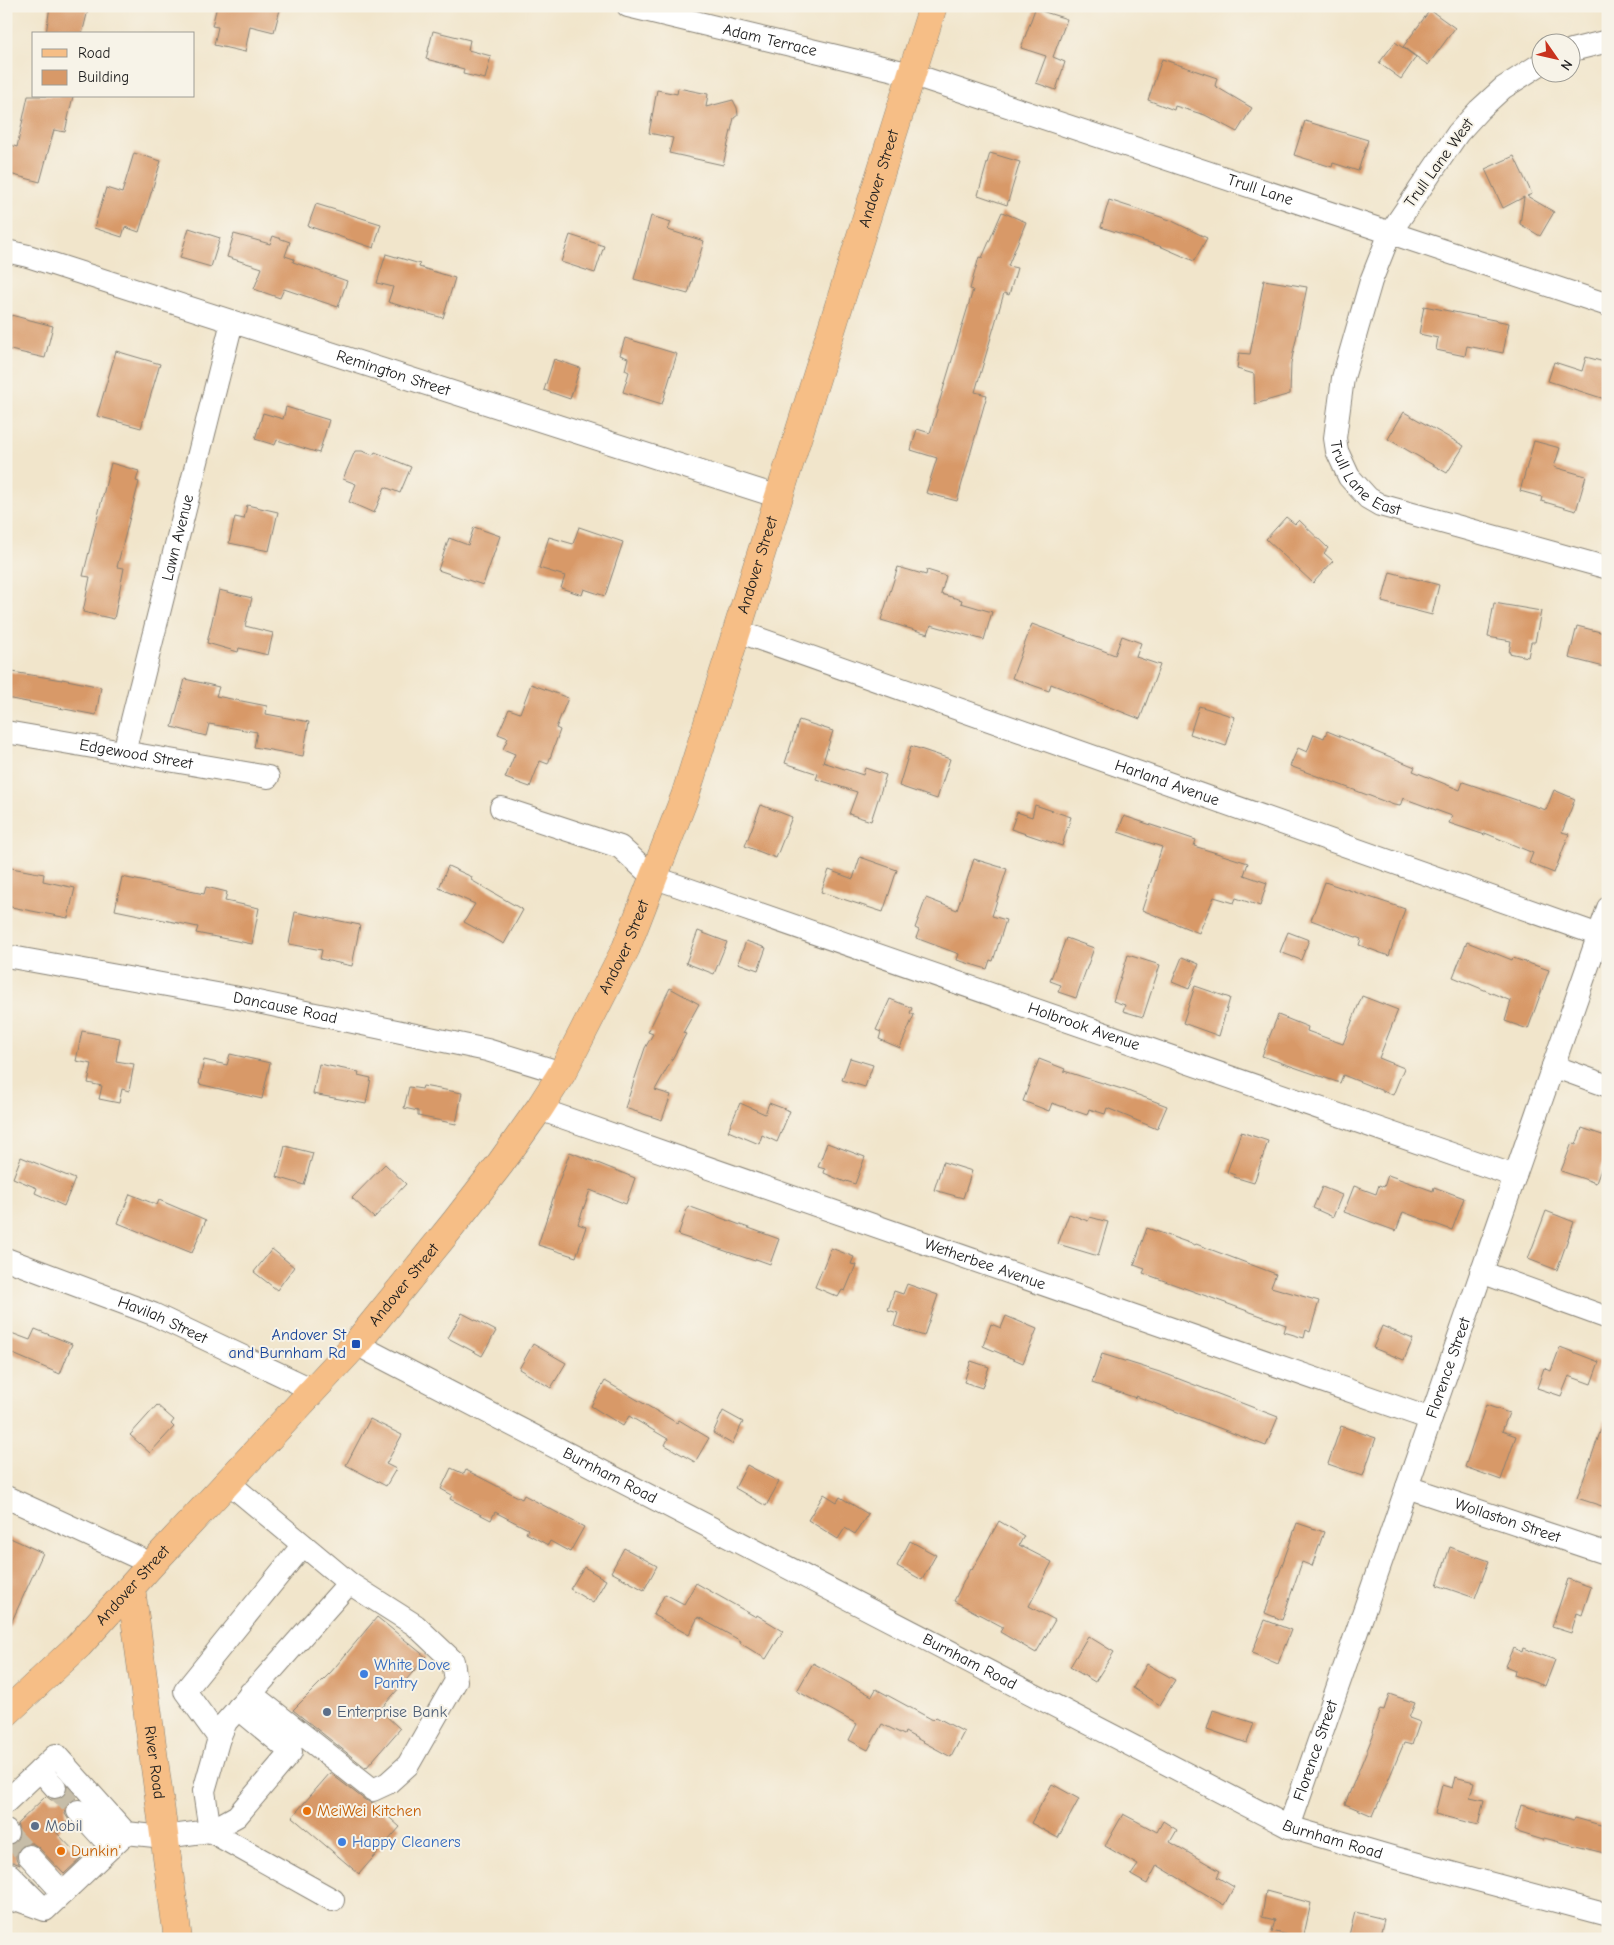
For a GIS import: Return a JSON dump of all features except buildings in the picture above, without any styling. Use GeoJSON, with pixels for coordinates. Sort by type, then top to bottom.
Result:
{"type":"FeatureCollection","features":[{"type":"Feature","properties":{"kind":"main road","name":"Andover Street"},"geometry":{"type":"LineString","coordinates":[[6,1713],[79,1645],[356,1344],[455,1222],[539,1109],[562,1073],[626,948],[685,796],[933,6]]}},
{"type":"Feature","properties":{"kind":"main road","name":"River Road"},"geometry":{"type":"LineString","coordinates":[[131,1588],[178,1939]]}},
{"type":"Feature","properties":{"kind":"street","name":"Adam Terrace"},"geometry":{"type":"LineString","coordinates":[[628,6],[911,74]]}},
{"type":"Feature","properties":{"kind":"street"},"geometry":{"type":"LineString","coordinates":[[1582,48],[1608,41]]}},
{"type":"Feature","properties":{"kind":"street","name":"Trull Lane West"},"geometry":{"type":"LineString","coordinates":[[1390,233],[1448,146],[1468,121],[1503,88],[1532,69]]}},
{"type":"Feature","properties":{"kind":"street","name":"Trull Lane"},"geometry":{"type":"LineString","coordinates":[[911,74],[1608,305]]}},
{"type":"Feature","properties":{"kind":"street","name":"Trull Lane East"},"geometry":{"type":"LineString","coordinates":[[1390,233],[1371,281],[1344,371],[1339,398],[1335,438],[1337,451],[1349,477],[1368,498],[1391,509],[1608,568]]}},
{"type":"Feature","properties":{"kind":"street","name":"Remington Street"},"geometry":{"type":"LineString","coordinates":[[6,251],[28,256],[779,498]]}},
{"type":"Feature","properties":{"kind":"street","name":"Lawn Avenue"},"geometry":{"type":"LineString","coordinates":[[124,752],[232,322]]}},
{"type":"Feature","properties":{"kind":"street","name":"Harland Avenue"},"geometry":{"type":"LineString","coordinates":[[737,631],[1599,935]]}},
{"type":"Feature","properties":{"kind":"street","name":"Edgewood Street"},"geometry":{"type":"LineString","coordinates":[[6,732],[268,777]]}},
{"type":"Feature","properties":{"kind":"street"},"geometry":{"type":"LineString","coordinates":[[502,808],[620,846],[653,877]]}},
{"type":"Feature","properties":{"kind":"street","name":"Holbrook Avenue"},"geometry":{"type":"LineString","coordinates":[[653,877],[1515,1176]]}},
{"type":"Feature","properties":{"kind":"street","name":"Florence Street"},"geometry":{"type":"LineString","coordinates":[[1289,1827],[1608,908]]}},
{"type":"Feature","properties":{"kind":"street","name":"Dancause Road"},"geometry":{"type":"LineString","coordinates":[[6,956],[239,998],[487,1050],[562,1073]]}},
{"type":"Feature","properties":{"kind":"street"},"geometry":{"type":"LineString","coordinates":[[1553,1066],[1608,1086]]}},
{"type":"Feature","properties":{"kind":"street","name":"Wetherbee Avenue"},"geometry":{"type":"LineString","coordinates":[[539,1109],[1431,1419]]}},
{"type":"Feature","properties":{"kind":"street","name":"Havilah Street"},"geometry":{"type":"LineString","coordinates":[[6,1259],[153,1314],[312,1390]]}},
{"type":"Feature","properties":{"kind":"street"},"geometry":{"type":"LineString","coordinates":[[1482,1272],[1608,1318]]}},
{"type":"Feature","properties":{"kind":"street","name":"Burnham Road"},"geometry":{"type":"LineString","coordinates":[[356,1344],[1289,1827],[1392,1857],[1608,1914]]}},
{"type":"Feature","properties":{"kind":"street"},"geometry":{"type":"LineString","coordinates":[[229,1483],[349,1583],[415,1625],[453,1661],[456,1681],[408,1765],[388,1783],[373,1790],[244,1700]]}},
{"type":"Feature","properties":{"kind":"street","name":"Wollaston Street"},"geometry":{"type":"LineString","coordinates":[[1407,1487],[1608,1554]]}},
{"type":"Feature","properties":{"kind":"street"},"geometry":{"type":"LineString","coordinates":[[6,1497],[152,1564]]}},
{"type":"Feature","properties":{"kind":"street"},"geometry":{"type":"LineString","coordinates":[[219,1738],[185,1691],[303,1545]]}},
{"type":"Feature","properties":{"kind":"street"},"geometry":{"type":"LineString","coordinates":[[210,1831],[204,1791],[219,1738],[226,1722],[349,1583]]}},
{"type":"Feature","properties":{"kind":"street"},"geometry":{"type":"LineString","coordinates":[[45,1910],[113,1845],[210,1831],[237,1816],[291,1752],[244,1700]]}},
{"type":"Feature","properties":{"kind":"street"},"geometry":{"type":"LineString","coordinates":[[6,1802],[56,1755],[113,1845]]}},
{"type":"Feature","properties":{"kind":"street"},"geometry":{"type":"LineString","coordinates":[[35,1775],[51,1792]]}},
{"type":"Feature","properties":{"kind":"street"},"geometry":{"type":"LineString","coordinates":[[73,1816],[113,1845]]}},
{"type":"Feature","properties":{"kind":"street"},"geometry":{"type":"LineString","coordinates":[[210,1831],[333,1900]]}},
{"type":"Feature","properties":{"kind":"street"},"geometry":{"type":"LineString","coordinates":[[30,1856],[63,1892]]}},
{"type":"Feature","properties":{"kind":"street"},"geometry":{"type":"LineString","coordinates":[[10,1874],[45,1910]]}},
{"type":"Feature","properties":{"kind":"street"},"geometry":{"type":"LineString","coordinates":[[6,1902],[18,1900],[45,1910]]}},
{"type":"Feature","properties":{"kind":"tunnel"},"geometry":{"type":"LineString","coordinates":[[55,1787],[78,1811]]}},
{"type":"Feature","properties":{"kind":"tunnel"},"geometry":{"type":"LineString","coordinates":[[7,1833],[29,1856]]}},
{"type":"Feature","properties":{"kind":"place","name":"Andover St and Burnham Rd"},"geometry":{"type":"Point","coordinates":[356,1344]}},
{"type":"Feature","properties":{"kind":"place","name":"White Dove Pantry"},"geometry":{"type":"Point","coordinates":[364,1674]}},
{"type":"Feature","properties":{"kind":"place","name":"Enterprise Bank"},"geometry":{"type":"Point","coordinates":[327,1712]}},
{"type":"Feature","properties":{"kind":"place","name":"MeiWei Kitchen"},"geometry":{"type":"Point","coordinates":[307,1811]}},
{"type":"Feature","properties":{"kind":"place","name":"Mobil"},"geometry":{"type":"Point","coordinates":[35,1826]}},
{"type":"Feature","properties":{"kind":"place","name":"Happy Cleaners"},"geometry":{"type":"Point","coordinates":[342,1842]}},
{"type":"Feature","properties":{"kind":"place","name":"Dunkin'"},"geometry":{"type":"Point","coordinates":[61,1851]}}]}
